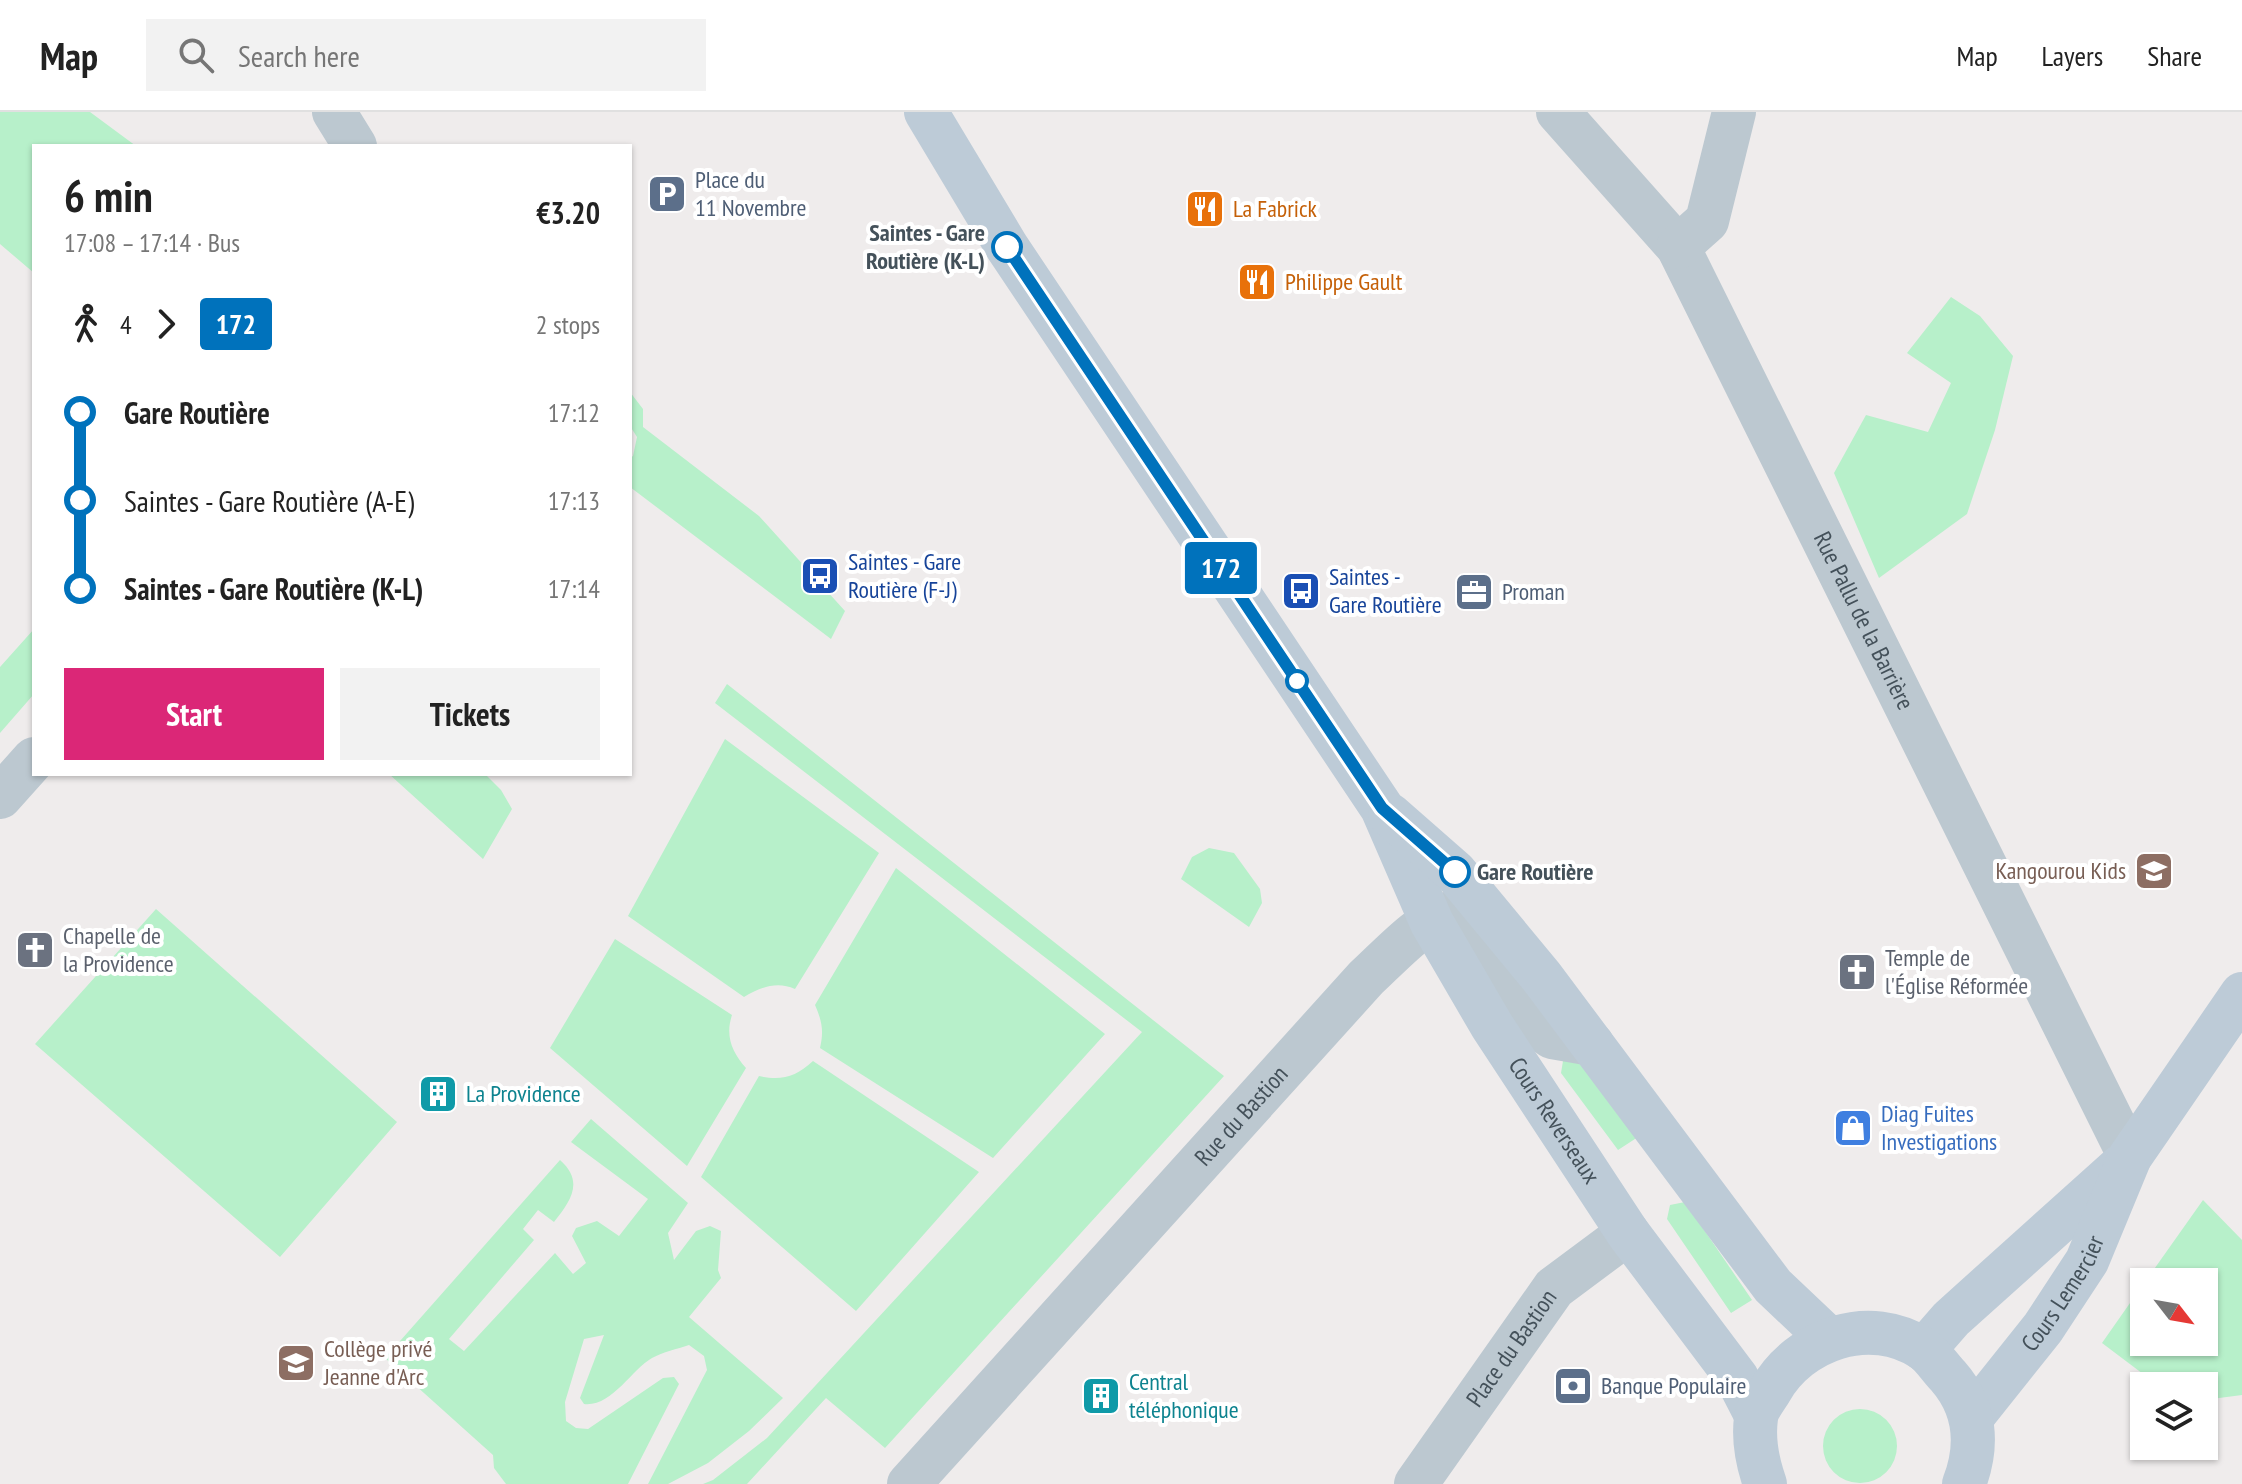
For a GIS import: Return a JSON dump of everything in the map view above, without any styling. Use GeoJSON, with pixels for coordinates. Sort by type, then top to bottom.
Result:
{"type":"FeatureCollection","features":[{"type":"Feature","properties":{"kind":"main road","name":"Cours Reverseaux"},"geometry":{"type":"LineString","coordinates":[[926,112],[1007,247],[1382,808],[1432,923],[1492,1026],[1628,1233],[1737,1378],[1756,1415]]}},
{"type":"Feature","properties":{"kind":"main road","name":"Cours Reverseaux"},"geometry":{"type":"LineString","coordinates":[[1382,808],[1455,872],[1541,976],[1773,1286],[1829,1339]]}},
{"type":"Feature","properties":{"kind":"main road","name":"Cours Lemercier"},"geometry":{"type":"LineString","coordinates":[[1972,1417],[2043,1328],[2087,1261],[2130,1157],[2242,994]]}},
{"type":"Feature","properties":{"kind":"main road","name":"Cours Lemercier"},"geometry":{"type":"LineString","coordinates":[[1924,1350],[1951,1319],[2130,1157]]}},
{"type":"Feature","properties":{"kind":"main road"},"geometry":{"type":"LineString","coordinates":[[1765,1484],[1758,1464],[1756,1415],[1779,1374],[1802,1353],[1829,1339],[1861,1332],[1894,1336],[1924,1350],[1963,1392],[1972,1417],[1973,1450],[1964,1484]]}},
{"type":"Feature","properties":{"kind":"street"},"geometry":{"type":"LineString","coordinates":[[334,112],[354,144]]}},
{"type":"Feature","properties":{"kind":"street","name":"Rue Pallu de la Barrière"},"geometry":{"type":"LineString","coordinates":[[1558,112],[1678,247],[2130,1157]]}},
{"type":"Feature","properties":{"kind":"street"},"geometry":{"type":"LineString","coordinates":[[1678,247],[1707,221],[1734,112]]}},
{"type":"Feature","properties":{"kind":"street"},"geometry":{"type":"LineString","coordinates":[[0,797],[32,761]]}},
{"type":"Feature","properties":{"kind":"street"},"geometry":{"type":"LineString","coordinates":[[1432,923],[1441,915],[1450,913],[1458,917],[1535,1025],[1552,1037],[1592,1044]]}},
{"type":"Feature","properties":{"kind":"street","name":"Rue du Bastion"},"geometry":{"type":"LineString","coordinates":[[909,1484],[1366,978],[1432,923]]}},
{"type":"Feature","properties":{"kind":"street","name":"Place du Bastion"},"geometry":{"type":"LineString","coordinates":[[1416,1484],[1554,1288],[1628,1233]]}},
{"type":"Feature","properties":{"kind":"green space"},"geometry":{"type":"Polygon","coordinates":[[[0,112],[90,112],[133,144],[32,144],[32,271],[0,244],[0,112]]]}},
{"type":"Feature","properties":{"kind":"green space"},"geometry":{"type":"Polygon","coordinates":[[[1951,297],[1980,316],[2013,356],[1995,430],[1967,514],[1879,578],[1834,473],[1866,415],[1928,432],[1951,383],[1907,353],[1951,297]]]}},
{"type":"Feature","properties":{"kind":"green space"},"geometry":{"type":"Polygon","coordinates":[[[632,395],[643,409],[643,427],[759,516],[845,611],[831,639],[632,489],[632,457],[637,437],[632,429],[632,395]]]}},
{"type":"Feature","properties":{"kind":"green space"},"geometry":{"type":"Polygon","coordinates":[[[32,631],[32,696],[0,733],[0,667],[32,631]]]}},
{"type":"Feature","properties":{"kind":"green space"},"geometry":{"type":"Polygon","coordinates":[[[727,684],[1224,1076],[885,1448],[826,1398],[747,1484],[703,1484],[713,1480],[767,1438],[1142,1032],[715,703],[727,684]]]}},
{"type":"Feature","properties":{"kind":"green space"},"geometry":{"type":"Polygon","coordinates":[[[725,739],[879,853],[795,989],[782,985],[769,986],[744,997],[628,916],[725,739]]]}},
{"type":"Feature","properties":{"kind":"green space"},"geometry":{"type":"Polygon","coordinates":[[[391,776],[487,776],[501,790],[512,809],[483,859],[391,776]]]}},
{"type":"Feature","properties":{"kind":"green space"},"geometry":{"type":"Polygon","coordinates":[[[1209,848],[1234,853],[1260,889],[1262,903],[1249,927],[1181,879],[1192,857],[1209,848]]]}},
{"type":"Feature","properties":{"kind":"green space"},"geometry":{"type":"Polygon","coordinates":[[[896,868],[1105,1034],[993,1158],[820,1048],[822,1026],[815,1005],[896,868]]]}},
{"type":"Feature","properties":{"kind":"green space"},"geometry":{"type":"Polygon","coordinates":[[[156,909],[397,1122],[280,1257],[35,1044],[156,909]]]}},
{"type":"Feature","properties":{"kind":"green space"},"geometry":{"type":"Polygon","coordinates":[[[615,939],[732,1015],[729,1030],[731,1043],[746,1068],[687,1166],[550,1048],[615,939]]]}},
{"type":"Feature","properties":{"kind":"green space"},"geometry":{"type":"Polygon","coordinates":[[[1572,1058],[1588,1070],[1638,1137],[1618,1150],[1561,1073],[1563,1061],[1572,1058]]]}},
{"type":"Feature","properties":{"kind":"green space"},"geometry":{"type":"Polygon","coordinates":[[[813,1061],[979,1172],[856,1311],[701,1177],[759,1076],[788,1076],[813,1061]]]}},
{"type":"Feature","properties":{"kind":"green space"},"geometry":{"type":"Polygon","coordinates":[[[591,1119],[688,1203],[668,1233],[674,1260],[696,1231],[710,1226],[721,1231],[718,1270],[721,1278],[689,1317],[783,1398],[749,1431],[708,1463],[668,1484],[648,1484],[707,1370],[704,1356],[689,1345],[661,1354],[644,1364],[603,1400],[584,1404],[580,1398],[604,1335],[584,1339],[565,1402],[566,1421],[576,1428],[588,1429],[663,1378],[674,1377],[679,1384],[628,1484],[506,1484],[494,1468],[493,1455],[385,1358],[560,1160],[572,1176],[570,1199],[554,1222],[538,1210],[523,1229],[534,1240],[449,1339],[464,1351],[555,1253],[573,1274],[586,1263],[572,1236],[576,1228],[597,1221],[619,1236],[648,1199],[571,1142],[591,1119]]]}},
{"type":"Feature","properties":{"kind":"green space"},"geometry":{"type":"Polygon","coordinates":[[[2203,1200],[2242,1240],[2242,1395],[2218,1398],[2218,1372],[2140,1372],[2102,1343],[2130,1303],[2130,1356],[2218,1356],[2218,1268],[2155,1268],[2203,1200]]]}},
{"type":"Feature","properties":{"kind":"green space"},"geometry":{"type":"Polygon","coordinates":[[[1685,1202],[1752,1300],[1731,1313],[1667,1219],[1670,1205],[1685,1202]]]}},
{"type":"Feature","properties":{"kind":"green space"},"geometry":{"type":"Polygon","coordinates":[[[1860,1409],[1881,1415],[1891,1425],[1897,1446],[1891,1467],[1881,1477],[1860,1483],[1839,1477],[1829,1467],[1823,1446],[1829,1425],[1839,1415],[1860,1409]]]}},
{"type":"Feature","properties":{"kind":"bus line","name":"172"},"geometry":{"type":"LineString","coordinates":[[1007,247],[1382,808],[1455,872]]}},
{"type":"Feature","properties":{"kind":"place","name":"Place du 11 Novembre"},"geometry":{"type":"Point","coordinates":[667,194]}},
{"type":"Feature","properties":{"kind":"place","name":"La Fabrick"},"geometry":{"type":"Point","coordinates":[1205,209]}},
{"type":"Feature","properties":{"kind":"place","name":"Saintes - Gare Routière (K-L)"},"geometry":{"type":"Point","coordinates":[1007,247]}},
{"type":"Feature","properties":{"kind":"place","name":"Philippe Gault"},"geometry":{"type":"Point","coordinates":[1257,282]}},
{"type":"Feature","properties":{"kind":"place","name":"Saintes - Gare Routière (F-J)"},"geometry":{"type":"Point","coordinates":[820,576]}},
{"type":"Feature","properties":{"kind":"place","name":"Saintes - Gare Routière"},"geometry":{"type":"Point","coordinates":[1301,591]}},
{"type":"Feature","properties":{"kind":"place","name":"Proman"},"geometry":{"type":"Point","coordinates":[1474,592]}},
{"type":"Feature","properties":{"kind":"place","name":"Kangourou Kids"},"geometry":{"type":"Point","coordinates":[2154,871]}},
{"type":"Feature","properties":{"kind":"place","name":"Gare Routière"},"geometry":{"type":"Point","coordinates":[1455,872]}},
{"type":"Feature","properties":{"kind":"place","name":"Chapelle de la Providence"},"geometry":{"type":"Point","coordinates":[35,950]}},
{"type":"Feature","properties":{"kind":"place","name":"Temple de l'Église Réformée"},"geometry":{"type":"Point","coordinates":[1857,972]}},
{"type":"Feature","properties":{"kind":"place","name":"La Providence"},"geometry":{"type":"Point","coordinates":[438,1094]}},
{"type":"Feature","properties":{"kind":"place","name":"Diag Fuites Investigations"},"geometry":{"type":"Point","coordinates":[1853,1128]}},
{"type":"Feature","properties":{"kind":"place","name":"Collège privé Jeanne d'Arc"},"geometry":{"type":"Point","coordinates":[296,1363]}},
{"type":"Feature","properties":{"kind":"place","name":"Banque Populaire"},"geometry":{"type":"Point","coordinates":[1573,1386]}},
{"type":"Feature","properties":{"kind":"place","name":"Central téléphonique"},"geometry":{"type":"Point","coordinates":[1101,1396]}}]}
